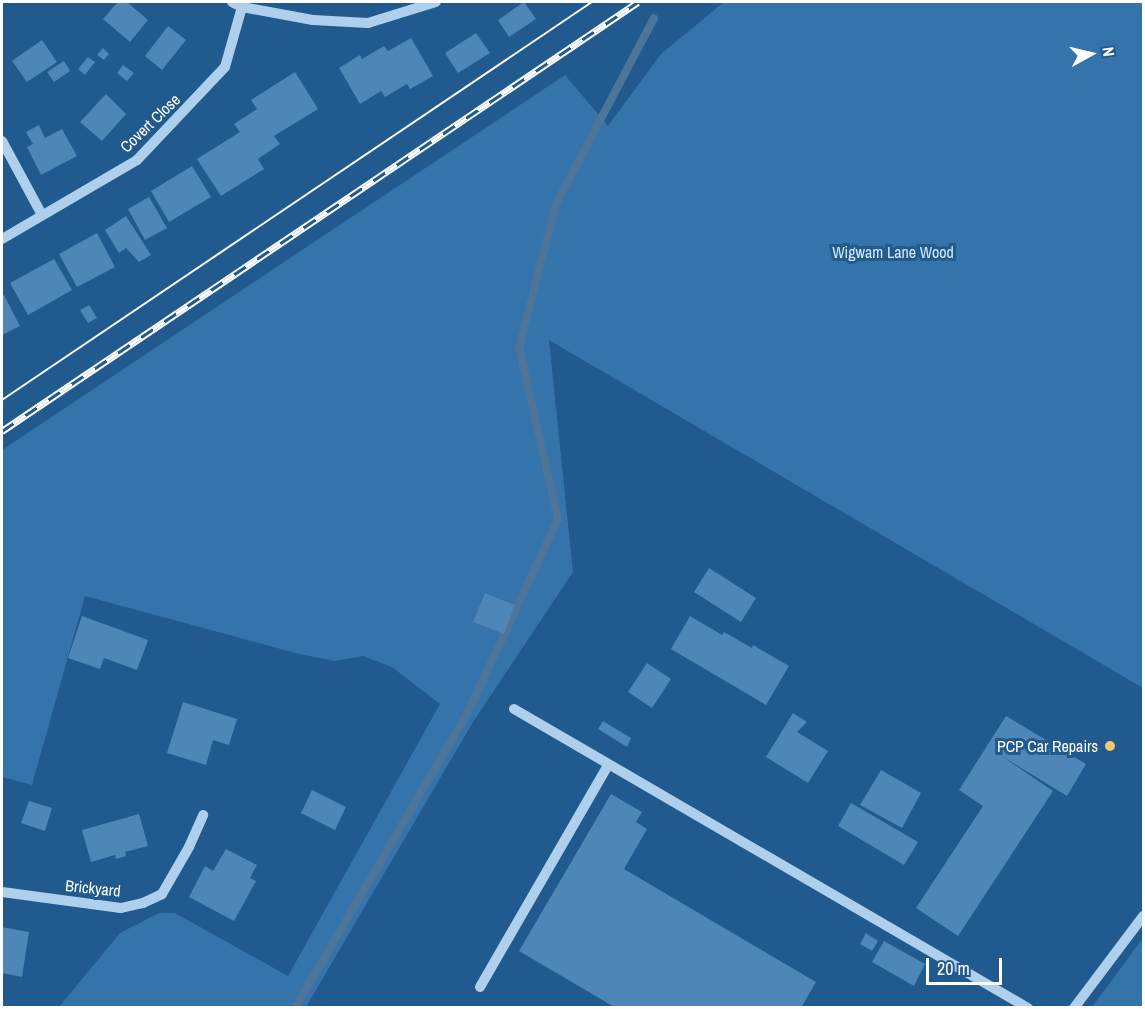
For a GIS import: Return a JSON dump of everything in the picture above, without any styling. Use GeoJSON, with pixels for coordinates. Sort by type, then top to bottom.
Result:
{"type":"FeatureCollection","features":[{"type":"Feature","properties":{"kind":"street"},"geometry":{"type":"LineString","coordinates":[[237,4],[313,20],[368,22],[436,2]]}},
{"type":"Feature","properties":{"kind":"street","name":"Covert Close"},"geometry":{"type":"LineString","coordinates":[[2,239],[137,160],[225,67],[237,4]]}},
{"type":"Feature","properties":{"kind":"street"},"geometry":{"type":"LineString","coordinates":[[2,141],[42,215]]}},
{"type":"Feature","properties":{"kind":"street"},"geometry":{"type":"LineString","coordinates":[[513,709],[1028,1008]]}},
{"type":"Feature","properties":{"kind":"street"},"geometry":{"type":"LineString","coordinates":[[480,987],[608,765]]}},
{"type":"Feature","properties":{"kind":"street","name":"Brickyard"},"geometry":{"type":"LineString","coordinates":[[2,892],[121,909],[143,903],[162,894],[189,847],[203,815]]}},
{"type":"Feature","properties":{"kind":"street"},"geometry":{"type":"LineString","coordinates":[[1074,1008],[1143,915]]}},
{"type":"Feature","properties":{"kind":"green space","name":"Wigwam Lane Wood"},"geometry":{"type":"Polygon","coordinates":[[[724,2],[1143,2],[1143,688],[549,340],[573,572],[473,722],[306,1007],[59,1007],[120,933],[159,913],[175,913],[288,976],[440,704],[392,667],[363,656],[335,661],[299,654],[85,596],[32,785],[2,777],[2,450],[565,75],[608,126],[661,54],[724,2]]]}},
{"type":"Feature","properties":{"kind":"green space"},"geometry":{"type":"Polygon","coordinates":[[[1143,938],[1143,1007],[1092,1007],[1143,938]]]}},
{"type":"Feature","properties":{"kind":"building"},"geometry":{"type":"Polygon","coordinates":[[[118,2],[127,2],[148,20],[130,42],[103,19],[118,2]]]}},
{"type":"Feature","properties":{"kind":"building"},"geometry":{"type":"Polygon","coordinates":[[[524,2],[536,19],[509,37],[498,20],[524,2]]]}},
{"type":"Feature","properties":{"kind":"building"},"geometry":{"type":"Polygon","coordinates":[[[168,26],[186,40],[162,70],[145,56],[168,26]]]}},
{"type":"Feature","properties":{"kind":"building"},"geometry":{"type":"Polygon","coordinates":[[[476,33],[490,53],[458,73],[445,53],[476,33]]]}},
{"type":"Feature","properties":{"kind":"building"},"geometry":{"type":"Polygon","coordinates":[[[411,38],[433,76],[410,89],[407,84],[385,97],[381,91],[360,104],[339,68],[360,55],[362,59],[384,46],[388,51],[411,38]]]}},
{"type":"Feature","properties":{"kind":"building"},"geometry":{"type":"Polygon","coordinates":[[[42,40],[57,62],[27,82],[12,61],[42,40]]]}},
{"type":"Feature","properties":{"kind":"building"},"geometry":{"type":"Polygon","coordinates":[[[103,48],[109,54],[104,60],[97,55],[103,48]]]}},
{"type":"Feature","properties":{"kind":"building"},"geometry":{"type":"Polygon","coordinates":[[[88,57],[95,62],[85,75],[78,69],[88,57]]]}},
{"type":"Feature","properties":{"kind":"building"},"geometry":{"type":"Polygon","coordinates":[[[64,61],[70,71],[54,82],[47,72],[64,61]]]}},
{"type":"Feature","properties":{"kind":"building"},"geometry":{"type":"Polygon","coordinates":[[[123,65],[134,73],[127,81],[117,73],[123,65]]]}},
{"type":"Feature","properties":{"kind":"building"},"geometry":{"type":"Polygon","coordinates":[[[295,72],[318,109],[274,136],[280,144],[258,159],[264,169],[221,196],[197,159],[240,132],[234,124],[257,109],[251,100],[295,72]]]}},
{"type":"Feature","properties":{"kind":"building"},"geometry":{"type":"Polygon","coordinates":[[[106,94],[126,114],[102,141],[80,122],[106,94]]]}},
{"type":"Feature","properties":{"kind":"building"},"geometry":{"type":"Polygon","coordinates":[[[39,125],[45,138],[62,129],[77,156],[41,175],[27,147],[33,144],[26,132],[39,125]]]}},
{"type":"Feature","properties":{"kind":"building"},"geometry":{"type":"Polygon","coordinates":[[[192,166],[211,197],[169,222],[151,191],[192,166]]]}},
{"type":"Feature","properties":{"kind":"building"},"geometry":{"type":"Polygon","coordinates":[[[149,197],[167,228],[145,240],[128,209],[149,197]]]}},
{"type":"Feature","properties":{"kind":"building"},"geometry":{"type":"Polygon","coordinates":[[[126,216],[151,255],[139,262],[126,248],[119,253],[105,230],[126,216]]]}},
{"type":"Feature","properties":{"kind":"building"},"geometry":{"type":"Polygon","coordinates":[[[97,233],[115,267],[77,287],[59,254],[97,233]]]}},
{"type":"Feature","properties":{"kind":"building"},"geometry":{"type":"Polygon","coordinates":[[[54,259],[72,290],[28,315],[10,283],[54,259]]]}},
{"type":"Feature","properties":{"kind":"building"},"geometry":{"type":"Polygon","coordinates":[[[4,295],[20,326],[2,335],[2,296],[4,295]]]}},
{"type":"Feature","properties":{"kind":"building"},"geometry":{"type":"Polygon","coordinates":[[[89,305],[97,318],[88,323],[80,310],[89,305]]]}},
{"type":"Feature","properties":{"kind":"building"},"geometry":{"type":"Polygon","coordinates":[[[709,568],[756,598],[741,622],[694,592],[709,568]]]}},
{"type":"Feature","properties":{"kind":"building"},"geometry":{"type":"Polygon","coordinates":[[[485,593],[515,605],[504,634],[473,622],[485,593]]]}},
{"type":"Feature","properties":{"kind":"building"},"geometry":{"type":"Polygon","coordinates":[[[82,616],[148,640],[137,670],[104,658],[100,669],[68,658],[82,616]]]}},
{"type":"Feature","properties":{"kind":"building"},"geometry":{"type":"Polygon","coordinates":[[[690,616],[722,635],[724,632],[752,648],[753,645],[789,666],[766,705],[671,649],[690,616]]]}},
{"type":"Feature","properties":{"kind":"building"},"geometry":{"type":"Polygon","coordinates":[[[647,663],[671,679],[652,708],[628,692],[647,663]]]}},
{"type":"Feature","properties":{"kind":"building"},"geometry":{"type":"Polygon","coordinates":[[[183,702],[237,719],[229,745],[213,740],[206,765],[167,753],[183,702]]]}},
{"type":"Feature","properties":{"kind":"building"},"geometry":{"type":"Polygon","coordinates":[[[793,713],[807,722],[797,732],[828,751],[808,783],[766,757],[793,713]]]}},
{"type":"Feature","properties":{"kind":"building"},"geometry":{"type":"Polygon","coordinates":[[[1006,716],[1086,764],[1067,796],[1000,755],[1053,791],[958,936],[916,908],[983,806],[959,790],[1006,716]]]}},
{"type":"Feature","properties":{"kind":"building"},"geometry":{"type":"Polygon","coordinates":[[[603,721],[631,738],[627,747],[598,729],[603,721]]]}},
{"type":"Feature","properties":{"kind":"building"},"geometry":{"type":"Polygon","coordinates":[[[881,770],[921,793],[902,828],[860,805],[881,770]]]}},
{"type":"Feature","properties":{"kind":"building"},"geometry":{"type":"Polygon","coordinates":[[[312,790],[346,807],[335,830],[301,813],[312,790]]]}},
{"type":"Feature","properties":{"kind":"building"},"geometry":{"type":"Polygon","coordinates":[[[611,794],[642,812],[636,822],[647,829],[624,869],[816,982],[801,1008],[616,1008],[519,951],[611,794]]]}},
{"type":"Feature","properties":{"kind":"building"},"geometry":{"type":"Polygon","coordinates":[[[29,801],[52,808],[45,831],[21,823],[29,801]]]}},
{"type":"Feature","properties":{"kind":"building"},"geometry":{"type":"Polygon","coordinates":[[[851,803],[918,842],[904,865],[838,826],[851,803]]]}},
{"type":"Feature","properties":{"kind":"building"},"geometry":{"type":"Polygon","coordinates":[[[139,814],[148,846],[125,852],[126,856],[116,859],[115,855],[91,862],[82,830],[139,814]]]}},
{"type":"Feature","properties":{"kind":"building"},"geometry":{"type":"Polygon","coordinates":[[[226,849],[257,865],[250,878],[256,881],[234,921],[189,897],[205,866],[213,871],[226,849]]]}},
{"type":"Feature","properties":{"kind":"building"},"geometry":{"type":"Polygon","coordinates":[[[2,927],[29,932],[22,977],[2,973],[2,927]]]}},
{"type":"Feature","properties":{"kind":"building"},"geometry":{"type":"Polygon","coordinates":[[[866,933],[878,941],[872,951],[860,944],[866,933]]]}},
{"type":"Feature","properties":{"kind":"building"},"geometry":{"type":"Polygon","coordinates":[[[884,941],[925,964],[914,986],[872,962],[884,941]]]}},
{"type":"Feature","properties":{"kind":"waterway"},"geometry":{"type":"LineString","coordinates":[[295,1008],[467,714],[558,519],[519,348],[556,204],[654,18]]}},
{"type":"Feature","properties":{"kind":"tram line"},"geometry":{"type":"LineString","coordinates":[[2,400],[592,2]]}},
{"type":"Feature","properties":{"kind":"railway"},"geometry":{"type":"LineString","coordinates":[[2,431],[638,2]]}},
{"type":"Feature","properties":{"kind":"place","name":"PCP Car Repairs"},"geometry":{"type":"Point","coordinates":[1110,746]}}]}
